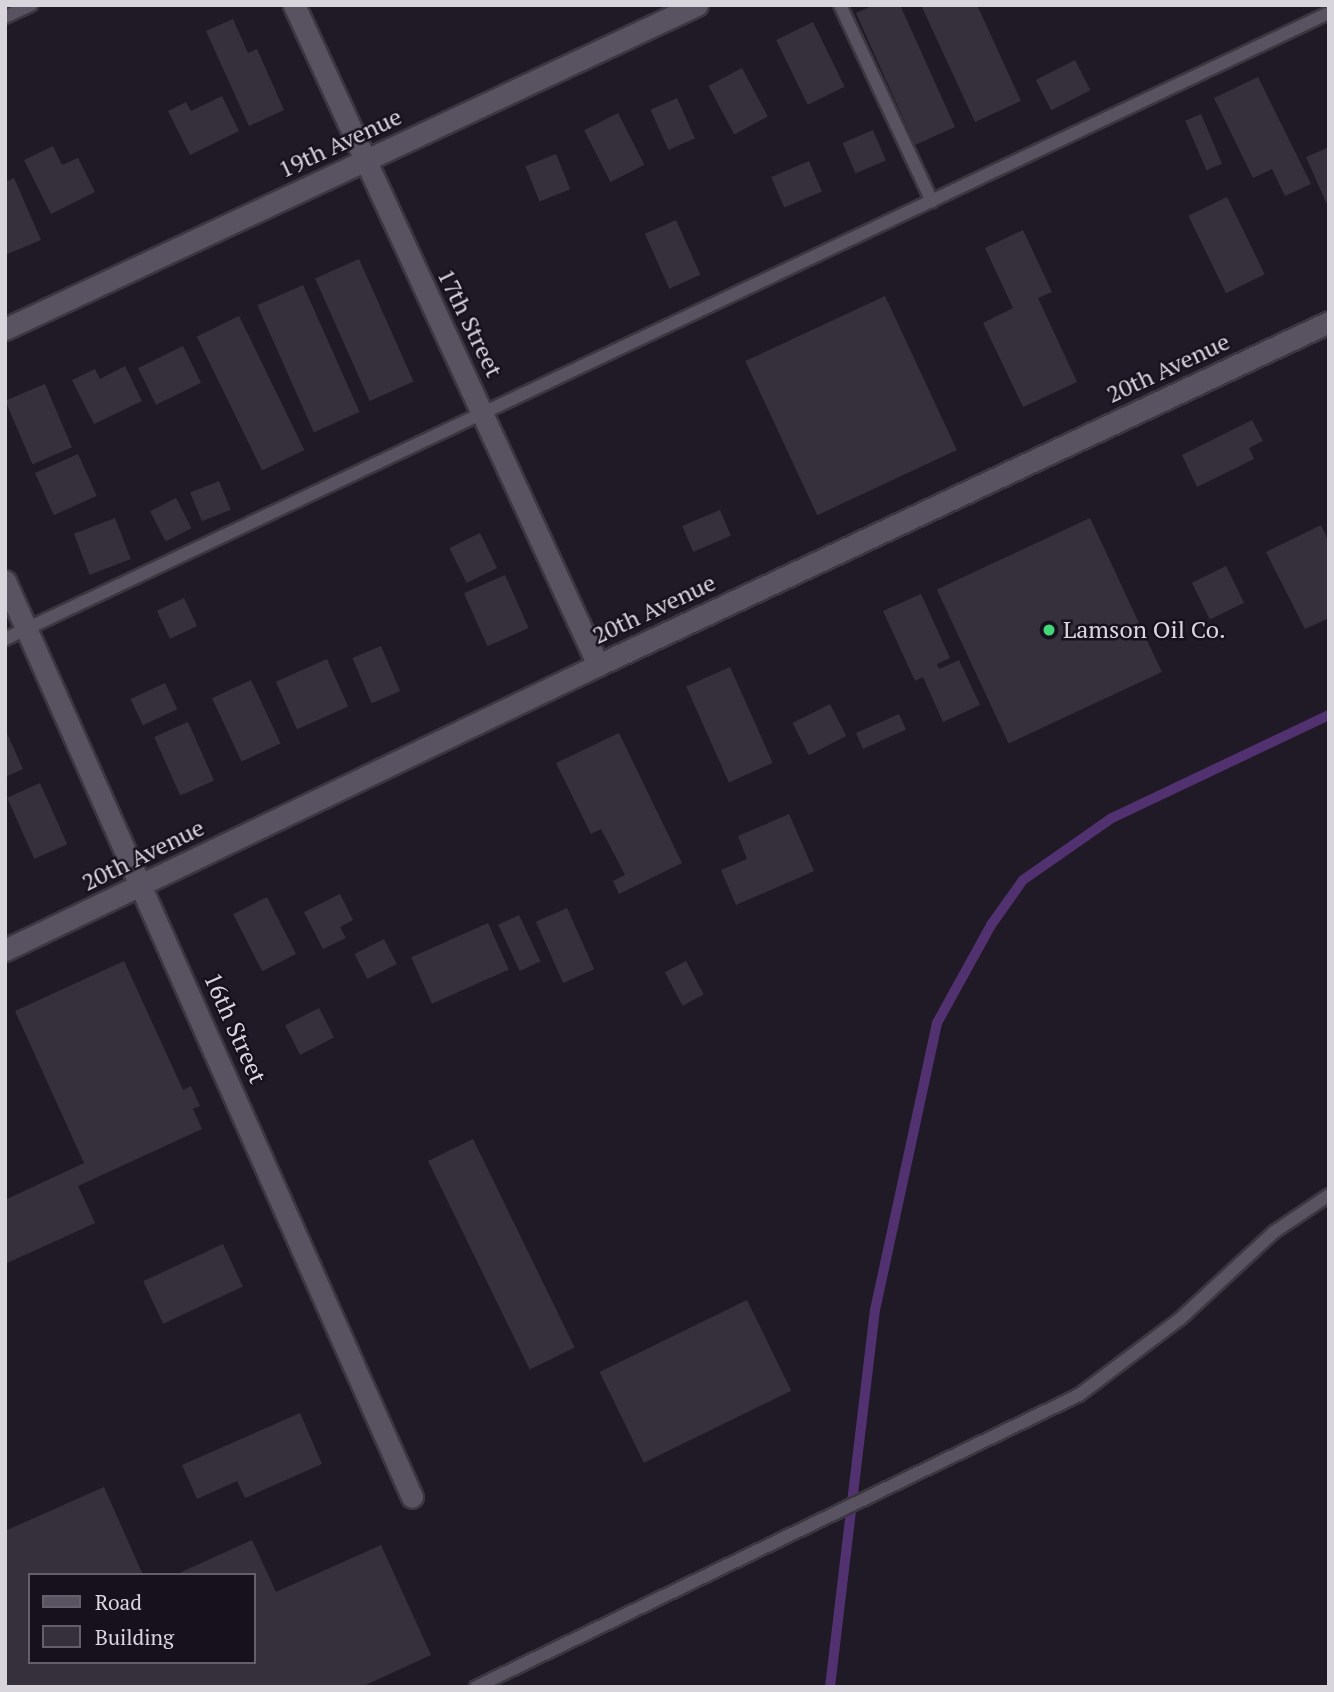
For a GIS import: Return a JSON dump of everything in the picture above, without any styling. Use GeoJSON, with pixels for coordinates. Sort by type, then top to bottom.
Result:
{"type":"FeatureCollection","features":[{"type":"Feature","properties":{"kind":"street","name":"17th Street"},"geometry":{"type":"LineString","coordinates":[[294,5],[598,665]]}},
{"type":"Feature","properties":{"kind":"street","name":"19th Avenue"},"geometry":{"type":"LineString","coordinates":[[5,329],[698,5]]}},
{"type":"Feature","properties":{"kind":"street","name":"20th Avenue"},"geometry":{"type":"LineString","coordinates":[[5,950],[598,665],[1329,322]]}},
{"type":"Feature","properties":{"kind":"street","name":"16th Street"},"geometry":{"type":"LineString","coordinates":[[5,581],[144,885],[412,1497]]}},
{"type":"Feature","properties":{"kind":"lane"},"geometry":{"type":"LineString","coordinates":[[5,17],[31,5]]}},
{"type":"Feature","properties":{"kind":"lane"},"geometry":{"type":"LineString","coordinates":[[840,5],[932,201]]}},
{"type":"Feature","properties":{"kind":"lane"},"geometry":{"type":"LineString","coordinates":[[5,639],[1329,13]]}},
{"type":"Feature","properties":{"kind":"lane"},"geometry":{"type":"LineString","coordinates":[[476,1687],[908,1481],[1079,1395],[1180,1319],[1274,1232],[1329,1195]]}},
{"type":"Feature","properties":{"kind":"building"},"geometry":{"type":"Polygon","coordinates":[[[874,5],[900,5],[955,127],[915,145],[856,13],[874,5]]]}},
{"type":"Feature","properties":{"kind":"building"},"geometry":{"type":"Polygon","coordinates":[[[921,5],[977,5],[1021,101],[975,122],[921,5]]]}},
{"type":"Feature","properties":{"kind":"building"},"geometry":{"type":"Polygon","coordinates":[[[233,19],[248,53],[257,49],[284,110],[249,126],[206,31],[233,19]]]}},
{"type":"Feature","properties":{"kind":"building"},"geometry":{"type":"Polygon","coordinates":[[[813,22],[845,87],[808,105],[776,40],[813,22]]]}},
{"type":"Feature","properties":{"kind":"building"},"geometry":{"type":"Polygon","coordinates":[[[1075,60],[1090,90],[1051,110],[1036,80],[1075,60]]]}},
{"type":"Feature","properties":{"kind":"building"},"geometry":{"type":"Polygon","coordinates":[[[742,68],[768,117],[734,134],[708,86],[742,68]]]}},
{"type":"Feature","properties":{"kind":"building"},"geometry":{"type":"Polygon","coordinates":[[[1258,77],[1311,184],[1285,196],[1272,169],[1253,178],[1214,98],[1258,77]]]}},
{"type":"Feature","properties":{"kind":"building"},"geometry":{"type":"Polygon","coordinates":[[[222,96],[239,131],[190,155],[168,111],[186,102],[191,111],[222,96]]]}},
{"type":"Feature","properties":{"kind":"building"},"geometry":{"type":"Polygon","coordinates":[[[677,98],[695,138],[668,150],[651,110],[677,98]]]}},
{"type":"Feature","properties":{"kind":"building"},"geometry":{"type":"Polygon","coordinates":[[[618,113],[644,165],[610,182],[584,130],[618,113]]]}},
{"type":"Feature","properties":{"kind":"building"},"geometry":{"type":"Polygon","coordinates":[[[1201,114],[1222,164],[1206,170],[1185,121],[1201,114]]]}},
{"type":"Feature","properties":{"kind":"building"},"geometry":{"type":"Polygon","coordinates":[[[873,130],[886,160],[856,173],[843,143],[873,130]]]}},
{"type":"Feature","properties":{"kind":"building"},"geometry":{"type":"Polygon","coordinates":[[[53,146],[62,165],[78,158],[95,192],[51,214],[24,160],[53,146]]]}},
{"type":"Feature","properties":{"kind":"building"},"geometry":{"type":"Polygon","coordinates":[[[1329,147],[1329,209],[1306,157],[1329,147]]]}},
{"type":"Feature","properties":{"kind":"building"},"geometry":{"type":"Polygon","coordinates":[[[556,154],[570,189],[540,202],[525,166],[556,154]]]}},
{"type":"Feature","properties":{"kind":"building"},"geometry":{"type":"Polygon","coordinates":[[[809,161],[822,191],[784,207],[771,177],[809,161]]]}},
{"type":"Feature","properties":{"kind":"building"},"geometry":{"type":"Polygon","coordinates":[[[14,178],[41,240],[5,255],[5,182],[14,178]]]}},
{"type":"Feature","properties":{"kind":"building"},"geometry":{"type":"Polygon","coordinates":[[[1227,197],[1265,274],[1226,293],[1188,216],[1227,197]]]}},
{"type":"Feature","properties":{"kind":"building"},"geometry":{"type":"Polygon","coordinates":[[[676,220],[700,275],[669,289],[645,234],[676,220]]]}},
{"type":"Feature","properties":{"kind":"building"},"geometry":{"type":"Polygon","coordinates":[[[1023,230],[1052,292],[1038,298],[1077,382],[1023,407],[983,323],[1013,308],[985,248],[1023,230]]]}},
{"type":"Feature","properties":{"kind":"building"},"geometry":{"type":"Polygon","coordinates":[[[359,259],[414,381],[370,401],[315,279],[359,259]]]}},
{"type":"Feature","properties":{"kind":"building"},"geometry":{"type":"Polygon","coordinates":[[[303,285],[360,412],[314,432],[257,305],[303,285]]]}},
{"type":"Feature","properties":{"kind":"building"},"geometry":{"type":"Polygon","coordinates":[[[885,296],[957,450],[817,515],[745,361],[885,296]]]}},
{"type":"Feature","properties":{"kind":"building"},"geometry":{"type":"Polygon","coordinates":[[[239,316],[304,450],[262,471],[197,337],[239,316]]]}},
{"type":"Feature","properties":{"kind":"building"},"geometry":{"type":"Polygon","coordinates":[[[183,346],[201,383],[156,405],[138,368],[183,346]]]}},
{"type":"Feature","properties":{"kind":"building"},"geometry":{"type":"Polygon","coordinates":[[[125,366],[142,401],[94,424],[72,380],[95,369],[100,379],[125,366]]]}},
{"type":"Feature","properties":{"kind":"building"},"geometry":{"type":"Polygon","coordinates":[[[45,384],[72,448],[32,464],[5,401],[45,384]]]}},
{"type":"Feature","properties":{"kind":"building"},"geometry":{"type":"Polygon","coordinates":[[[1252,420],[1263,441],[1249,448],[1254,459],[1197,487],[1182,455],[1252,420]]]}},
{"type":"Feature","properties":{"kind":"building"},"geometry":{"type":"Polygon","coordinates":[[[78,454],[97,496],[54,515],[35,473],[78,454]]]}},
{"type":"Feature","properties":{"kind":"building"},"geometry":{"type":"Polygon","coordinates":[[[219,481],[231,510],[202,521],[190,493],[219,481]]]}},
{"type":"Feature","properties":{"kind":"building"},"geometry":{"type":"Polygon","coordinates":[[[176,498],[191,528],[166,541],[150,511],[176,498]]]}},
{"type":"Feature","properties":{"kind":"building"},"geometry":{"type":"Polygon","coordinates":[[[720,510],[731,536],[693,552],[682,526],[720,510]]]}},
{"type":"Feature","properties":{"kind":"building"},"geometry":{"type":"Polygon","coordinates":[[[115,518],[131,559],[90,575],[74,534],[115,518]]]}},
{"type":"Feature","properties":{"kind":"building","name":"Lamson Oil Co."},"geometry":{"type":"Polygon","coordinates":[[[1090,518],[1162,672],[1009,743],[937,589],[1090,518]]]}},
{"type":"Feature","properties":{"kind":"building"},"geometry":{"type":"Polygon","coordinates":[[[1321,525],[1329,542],[1329,618],[1305,629],[1266,552],[1321,525]]]}},
{"type":"Feature","properties":{"kind":"building"},"geometry":{"type":"Polygon","coordinates":[[[480,533],[497,568],[467,583],[449,548],[480,533]]]}},
{"type":"Feature","properties":{"kind":"building"},"geometry":{"type":"Polygon","coordinates":[[[1226,566],[1244,603],[1210,620],[1192,583],[1226,566]]]}},
{"type":"Feature","properties":{"kind":"building"},"geometry":{"type":"Polygon","coordinates":[[[505,575],[529,628],[487,646],[464,593],[505,575]]]}},
{"type":"Feature","properties":{"kind":"building"},"geometry":{"type":"Polygon","coordinates":[[[921,594],[950,658],[937,664],[939,669],[959,660],[980,705],[943,722],[923,677],[915,681],[883,611],[921,594]]]}},
{"type":"Feature","properties":{"kind":"building"},"geometry":{"type":"Polygon","coordinates":[[[184,598],[197,626],[170,639],[157,611],[184,598]]]}},
{"type":"Feature","properties":{"kind":"building"},"geometry":{"type":"Polygon","coordinates":[[[381,646],[400,691],[372,703],[352,658],[381,646]]]}},
{"type":"Feature","properties":{"kind":"building"},"geometry":{"type":"Polygon","coordinates":[[[327,659],[348,707],[297,729],[276,682],[327,659]]]}},
{"type":"Feature","properties":{"kind":"building"},"geometry":{"type":"Polygon","coordinates":[[[730,667],[773,763],[729,782],[686,687],[730,667]]]}},
{"type":"Feature","properties":{"kind":"building"},"geometry":{"type":"Polygon","coordinates":[[[251,680],[281,743],[242,762],[212,698],[251,680]]]}},
{"type":"Feature","properties":{"kind":"building"},"geometry":{"type":"Polygon","coordinates":[[[165,683],[177,709],[143,725],[131,699],[165,683]]]}},
{"type":"Feature","properties":{"kind":"building"},"geometry":{"type":"Polygon","coordinates":[[[830,704],[846,736],[809,755],[793,723],[830,704]]]}},
{"type":"Feature","properties":{"kind":"building"},"geometry":{"type":"Polygon","coordinates":[[[899,714],[906,730],[863,749],[856,733],[899,714]]]}},
{"type":"Feature","properties":{"kind":"building"},"geometry":{"type":"Polygon","coordinates":[[[188,722],[214,780],[180,796],[154,737],[188,722]]]}},
{"type":"Feature","properties":{"kind":"building"},"geometry":{"type":"Polygon","coordinates":[[[5,729],[23,769],[5,777],[5,729]]]}},
{"type":"Feature","properties":{"kind":"building"},"geometry":{"type":"Polygon","coordinates":[[[619,733],[682,863],[619,894],[613,881],[625,875],[601,829],[591,834],[556,763],[619,733]]]}},
{"type":"Feature","properties":{"kind":"building"},"geometry":{"type":"Polygon","coordinates":[[[40,783],[67,844],[34,859],[7,798],[40,783]]]}},
{"type":"Feature","properties":{"kind":"building"},"geometry":{"type":"Polygon","coordinates":[[[789,814],[814,871],[736,905],[721,870],[747,859],[738,836],[789,814]]]}},
{"type":"Feature","properties":{"kind":"building"},"geometry":{"type":"Polygon","coordinates":[[[340,894],[353,920],[340,927],[346,938],[323,949],[304,912],[340,894]]]}},
{"type":"Feature","properties":{"kind":"building"},"geometry":{"type":"Polygon","coordinates":[[[267,897],[296,954],[262,971],[233,914],[267,897]]]}},
{"type":"Feature","properties":{"kind":"building"},"geometry":{"type":"Polygon","coordinates":[[[567,908],[594,969],[563,983],[536,922],[567,908]]]}},
{"type":"Feature","properties":{"kind":"building"},"geometry":{"type":"Polygon","coordinates":[[[519,915],[541,961],[520,971],[498,925],[519,915]]]}},
{"type":"Feature","properties":{"kind":"building"},"geometry":{"type":"Polygon","coordinates":[[[488,923],[509,970],[432,1004],[411,957],[488,923]]]}},
{"type":"Feature","properties":{"kind":"building"},"geometry":{"type":"Polygon","coordinates":[[[384,939],[397,964],[367,979],[355,954],[384,939]]]}},
{"type":"Feature","properties":{"kind":"building"},"geometry":{"type":"Polygon","coordinates":[[[124,961],[183,1090],[191,1086],[200,1106],[193,1109],[202,1129],[78,1186],[95,1223],[5,1264],[5,1194],[7,1199],[84,1163],[15,1011],[124,961]]]}},
{"type":"Feature","properties":{"kind":"building"},"geometry":{"type":"Polygon","coordinates":[[[686,961],[704,995],[683,1006],[665,972],[686,961]]]}},
{"type":"Feature","properties":{"kind":"building"},"geometry":{"type":"Polygon","coordinates":[[[319,1008],[334,1037],[300,1055],[285,1025],[319,1008]]]}},
{"type":"Feature","properties":{"kind":"building"},"geometry":{"type":"Polygon","coordinates":[[[473,1139],[575,1348],[530,1369],[428,1161],[473,1139]]]}},
{"type":"Feature","properties":{"kind":"building"},"geometry":{"type":"Polygon","coordinates":[[[223,1244],[243,1287],[163,1324],[143,1281],[223,1244]]]}},
{"type":"Feature","properties":{"kind":"building"},"geometry":{"type":"Polygon","coordinates":[[[747,1300],[791,1391],[644,1463],[600,1372],[747,1300]]]}},
{"type":"Feature","properties":{"kind":"building"},"geometry":{"type":"Polygon","coordinates":[[[300,1413],[322,1464],[245,1498],[237,1481],[197,1499],[182,1465],[300,1413]]]}},
{"type":"Feature","properties":{"kind":"building"},"geometry":{"type":"Polygon","coordinates":[[[104,1487],[142,1573],[28,1573],[28,1664],[256,1664],[256,1573],[179,1573],[252,1540],[276,1592],[381,1545],[431,1655],[361,1687],[5,1687],[5,1531],[104,1487]]]}},
{"type":"Feature","properties":{"kind":"waterway"},"geometry":{"type":"LineString","coordinates":[[830,1687],[875,1310],[937,1023],[991,925],[1023,880],[1112,818],[1329,715]]}},
{"type":"Feature","properties":{"kind":"place","name":"Lamson Oil Co."},"geometry":{"type":"Point","coordinates":[1049,630]}}]}
